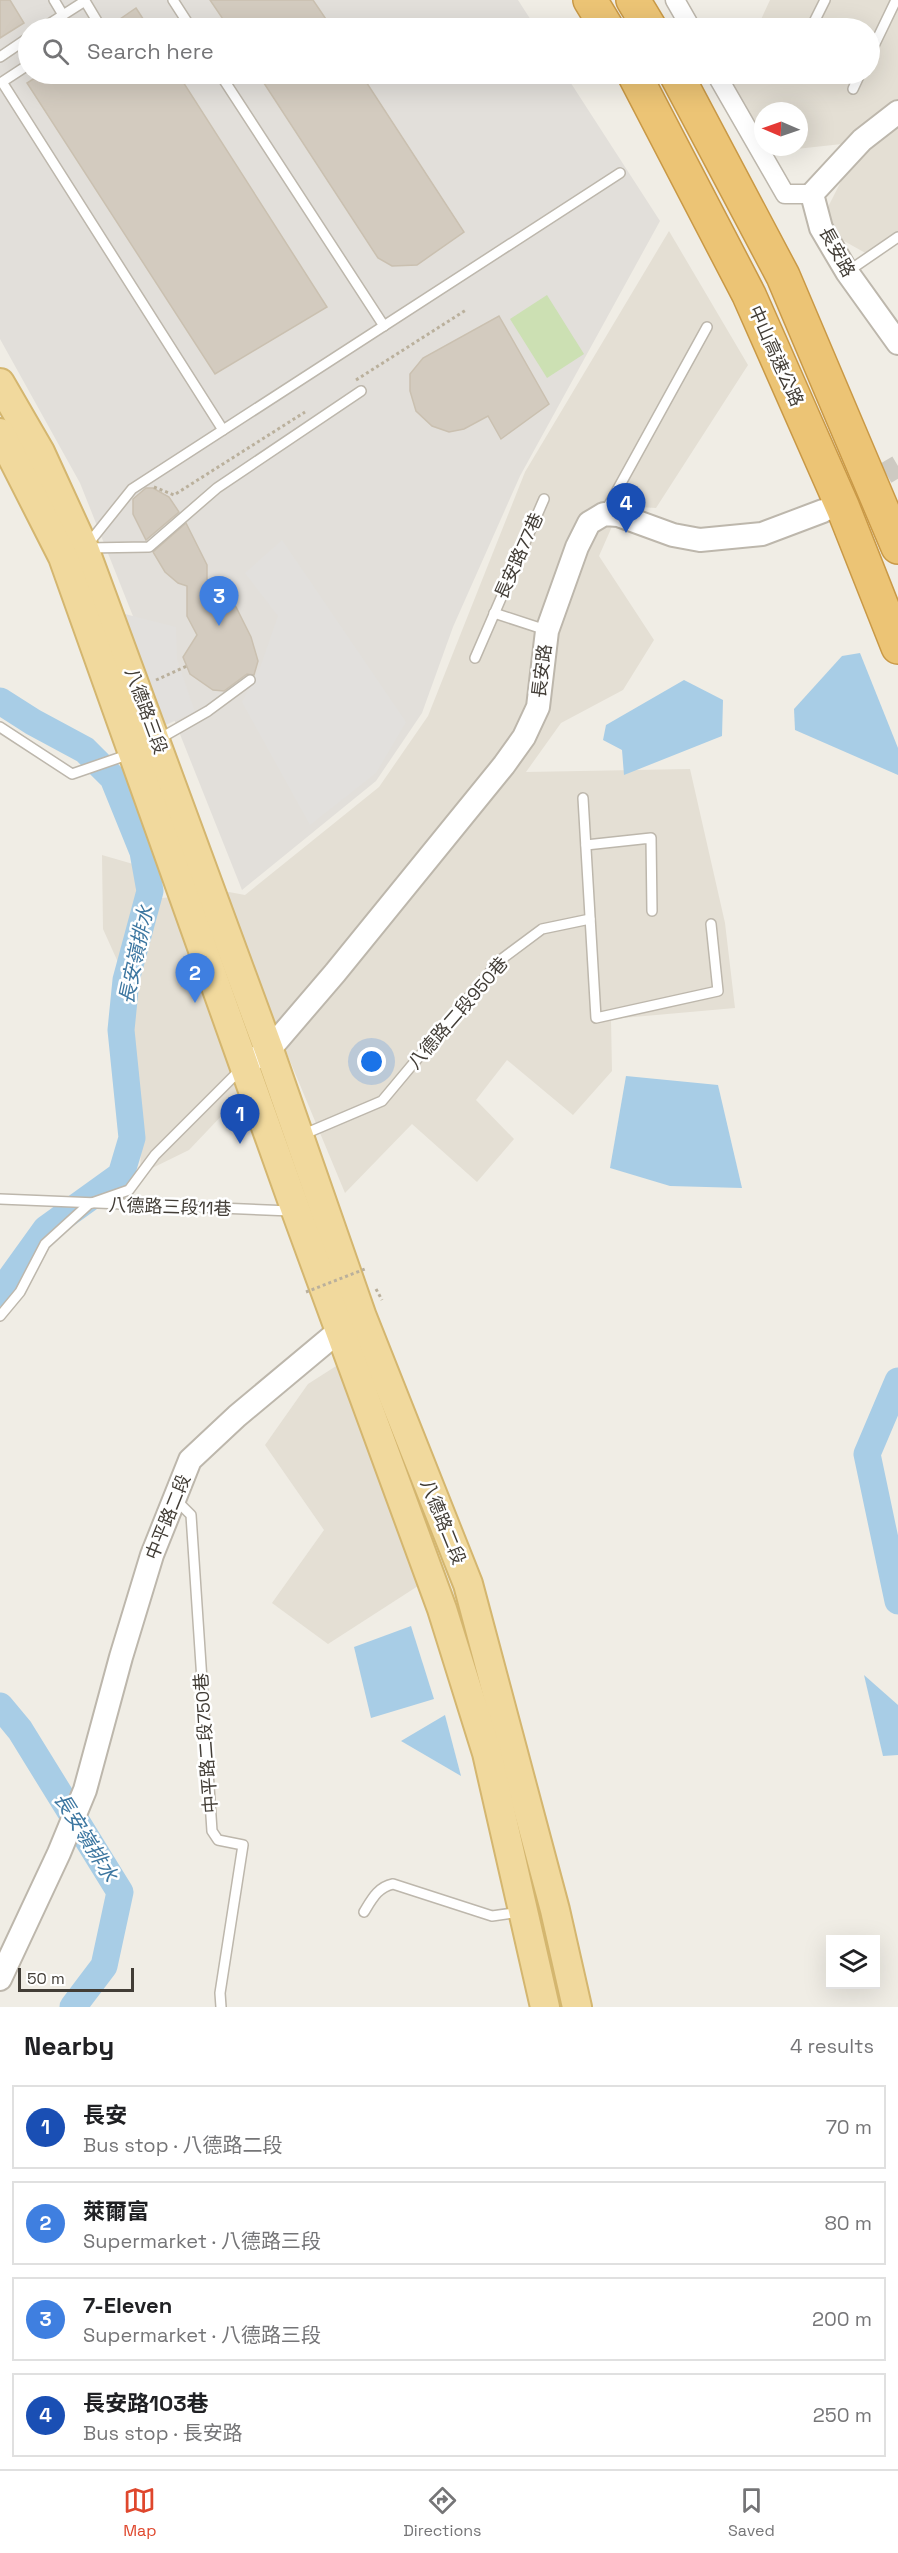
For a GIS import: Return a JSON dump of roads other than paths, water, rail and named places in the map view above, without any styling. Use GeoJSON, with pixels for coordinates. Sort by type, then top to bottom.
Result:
{"type":"FeatureCollection","features":[{"type":"Feature","properties":{"kind":"highway"},"geometry":{"type":"LineString","coordinates":[[590,0],[601,18]]}},
{"type":"Feature","properties":{"kind":"highway"},"geometry":{"type":"LineString","coordinates":[[633,0],[644,18]]}},
{"type":"Feature","properties":{"kind":"highway","name":"中山高速公路"},"geometry":{"type":"LineString","coordinates":[[639,84],[749,295],[843,508],[898,647]]}},
{"type":"Feature","properties":{"kind":"highway","name":"中山高速公路"},"geometry":{"type":"LineString","coordinates":[[681,84],[783,276],[898,547]]}},
{"type":"Feature","properties":{"kind":"main road","name":"八德路三段"},"geometry":{"type":"LineString","coordinates":[[0,383],[40,453],[145,747],[269,1050]]}},
{"type":"Feature","properties":{"kind":"main road","name":"八德路三段"},"geometry":{"type":"LineString","coordinates":[[0,433],[74,552],[137,687],[145,747],[245,1065]]}},
{"type":"Feature","properties":{"kind":"main road","name":"八德路二段"},"geometry":{"type":"LineString","coordinates":[[269,1050],[298,1137],[309,1210]]}},
{"type":"Feature","properties":{"kind":"main road","name":"八德路二段"},"geometry":{"type":"LineString","coordinates":[[245,1065],[309,1210],[351,1323],[442,1609],[487,1753],[544,2007]]}},
{"type":"Feature","properties":{"kind":"main road","name":"八德路二段"},"geometry":{"type":"LineString","coordinates":[[351,1323],[468,1584],[555,1910],[577,2007]]}},
{"type":"Feature","properties":{"kind":"street"},"geometry":{"type":"LineString","coordinates":[[675,0],[685,18]]}},
{"type":"Feature","properties":{"kind":"street"},"geometry":{"type":"LineString","coordinates":[[722,84],[785,194],[812,194],[862,140],[898,112]]}},
{"type":"Feature","properties":{"kind":"street","name":"長安路"},"geometry":{"type":"LineString","coordinates":[[812,194],[821,228],[847,272],[898,343]]}},
{"type":"Feature","properties":{"kind":"street"},"geometry":{"type":"LineString","coordinates":[[604,514],[618,514],[673,535],[700,540],[762,534],[823,511]]}},
{"type":"Feature","properties":{"kind":"street","name":"長安路"},"geometry":{"type":"LineString","coordinates":[[245,1065],[269,1050],[335,974],[490,783],[524,737],[538,708],[547,631],[577,547],[589,523],[604,514]]}},
{"type":"Feature","properties":{"kind":"street","name":"中平路二段"},"geometry":{"type":"LineString","coordinates":[[0,1978],[60,1853],[85,1791],[121,1657],[152,1555],[190,1460],[237,1416],[351,1323]]}},
{"type":"Feature","properties":{"kind":"lane"},"geometry":{"type":"LineString","coordinates":[[54,0],[63,15]]}},
{"type":"Feature","properties":{"kind":"lane"},"geometry":{"type":"LineString","coordinates":[[173,0],[185,18]]}},
{"type":"Feature","properties":{"kind":"lane"},"geometry":{"type":"LineString","coordinates":[[816,18],[825,0]]}},
{"type":"Feature","properties":{"kind":"lane"},"geometry":{"type":"LineString","coordinates":[[880,33],[896,0]]}},
{"type":"Feature","properties":{"kind":"lane"},"geometry":{"type":"LineString","coordinates":[[58,18],[85,1],[95,18]]}},
{"type":"Feature","properties":{"kind":"lane"},"geometry":{"type":"LineString","coordinates":[[0,57],[18,45]]}},
{"type":"Feature","properties":{"kind":"lane"},"geometry":{"type":"LineString","coordinates":[[18,72],[2,82],[223,430]]}},
{"type":"Feature","properties":{"kind":"lane"},"geometry":{"type":"LineString","coordinates":[[227,84],[384,326]]}},
{"type":"Feature","properties":{"kind":"lane"},"geometry":{"type":"LineString","coordinates":[[853,89],[855,84]]}},
{"type":"Feature","properties":{"kind":"lane"},"geometry":{"type":"LineString","coordinates":[[74,552],[132,489],[620,173]]}},
{"type":"Feature","properties":{"kind":"lane"},"geometry":{"type":"LineString","coordinates":[[847,272],[898,237]]}},
{"type":"Feature","properties":{"kind":"lane"},"geometry":{"type":"LineString","coordinates":[[604,514],[707,327]]}},
{"type":"Feature","properties":{"kind":"lane"},"geometry":{"type":"LineString","coordinates":[[74,552],[149,547],[217,488],[361,391]]}},
{"type":"Feature","properties":{"kind":"lane","name":"長安路77巷"},"geometry":{"type":"LineString","coordinates":[[474,658],[544,499]]}},
{"type":"Feature","properties":{"kind":"lane","name":"長安路77巷"},"geometry":{"type":"LineString","coordinates":[[494,613],[547,631]]}},
{"type":"Feature","properties":{"kind":"lane"},"geometry":{"type":"LineString","coordinates":[[0,727],[72,774],[145,747],[208,711],[250,680]]}},
{"type":"Feature","properties":{"kind":"lane"},"geometry":{"type":"LineString","coordinates":[[583,798],[596,1018],[718,991],[711,924]]}},
{"type":"Feature","properties":{"kind":"lane"},"geometry":{"type":"LineString","coordinates":[[586,845],[651,838],[652,911]]}},
{"type":"Feature","properties":{"kind":"lane","name":"八德路二段950巷"},"geometry":{"type":"LineString","coordinates":[[298,1137],[382,1101],[499,962],[542,929],[590,919]]}},
{"type":"Feature","properties":{"kind":"lane"},"geometry":{"type":"LineString","coordinates":[[0,1199],[88,1204],[129,1190],[155,1155],[245,1065]]}},
{"type":"Feature","properties":{"kind":"lane","name":"八德路三段11巷"},"geometry":{"type":"LineString","coordinates":[[0,1316],[20,1292],[45,1244],[88,1204],[309,1210]]}},
{"type":"Feature","properties":{"kind":"lane","name":"中平路二段750巷"},"geometry":{"type":"LineString","coordinates":[[175,1499],[191,1515],[212,1831],[218,1840],[243,1845],[220,1993],[220,2007]]}},
{"type":"Feature","properties":{"kind":"lane"},"geometry":{"type":"LineString","coordinates":[[364,1911],[384,1886],[393,1884],[492,1916],[523,1911]]}},
{"type":"Feature","properties":{"kind":"water"},"geometry":{"type":"Polygon","coordinates":[[[860,653],[898,748],[898,775],[795,730],[794,709],[842,656],[860,653]]]}},
{"type":"Feature","properties":{"kind":"water"},"geometry":{"type":"Polygon","coordinates":[[[684,680],[723,700],[722,736],[624,775],[622,750],[603,740],[606,725],[684,680]]]}},
{"type":"Feature","properties":{"kind":"water"},"geometry":{"type":"Polygon","coordinates":[[[626,1076],[718,1085],[742,1188],[670,1186],[610,1168],[626,1076]]]}},
{"type":"Feature","properties":{"kind":"water"},"geometry":{"type":"Polygon","coordinates":[[[411,1626],[434,1699],[371,1718],[354,1647],[411,1626]]]}},
{"type":"Feature","properties":{"kind":"water"},"geometry":{"type":"Polygon","coordinates":[[[864,1675],[898,1705],[898,1755],[883,1756],[864,1675]]]}},
{"type":"Feature","properties":{"kind":"water"},"geometry":{"type":"Polygon","coordinates":[[[445,1715],[461,1776],[401,1741],[445,1715]]]}},
{"type":"Feature","properties":{"kind":"waterway","name":"長安嶺排水"},"geometry":{"type":"LineString","coordinates":[[0,701],[85,750],[113,778],[143,852],[150,891],[126,980],[121,1030],[132,1138],[121,1175],[46,1229],[0,1293]]}},
{"type":"Feature","properties":{"kind":"waterway"},"geometry":{"type":"LineString","coordinates":[[898,1381],[867,1454],[898,1601]]}},
{"type":"Feature","properties":{"kind":"waterway","name":"長安嶺排水"},"geometry":{"type":"LineString","coordinates":[[0,1706],[20,1730],[120,1892],[104,1966],[73,2007]]}},
{"type":"Feature","properties":{"kind":"tunnel"},"geometry":{"type":"LineString","coordinates":[[829,507],[898,466]]}},
{"type":"Feature","properties":{"kind":"place","name":"長安路103巷"},"geometry":{"type":"Point","coordinates":[626,533]}},
{"type":"Feature","properties":{"kind":"place","name":"7-Eleven"},"geometry":{"type":"Point","coordinates":[219,626]}},
{"type":"Feature","properties":{"kind":"place","name":"萊爾富"},"geometry":{"type":"Point","coordinates":[195,1003]}},
{"type":"Feature","properties":{"kind":"place","name":"長安"},"geometry":{"type":"Point","coordinates":[240,1144]}}]}
